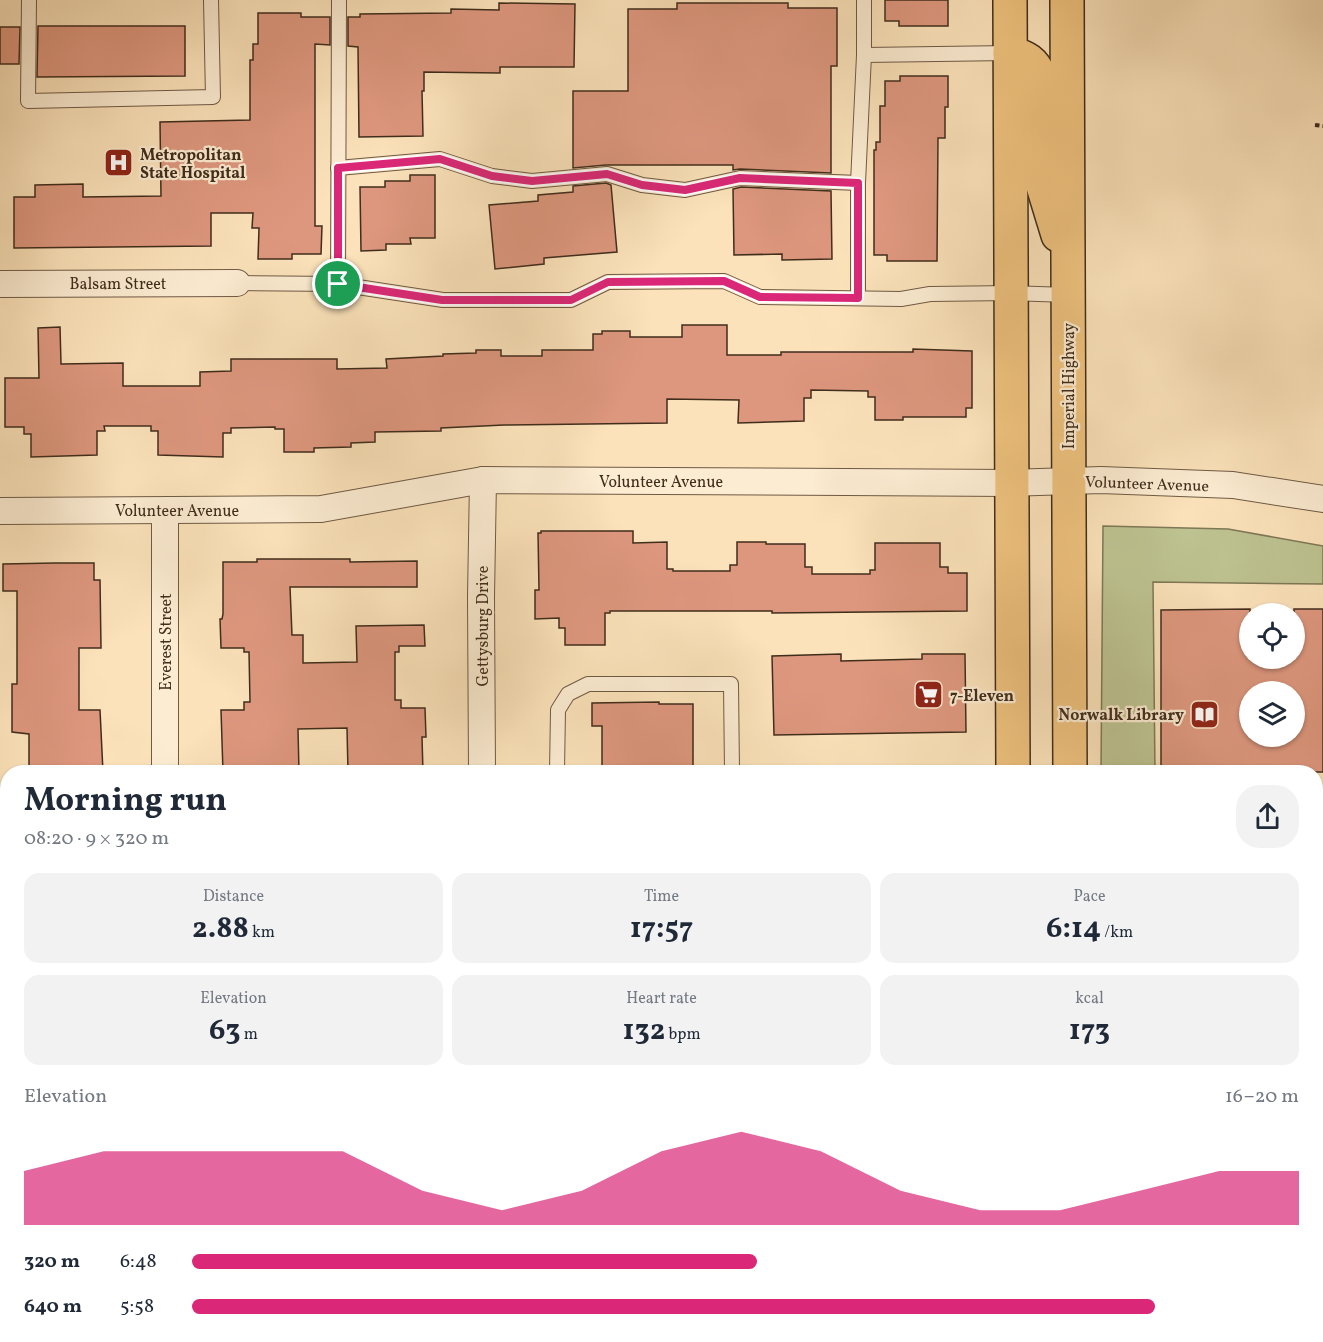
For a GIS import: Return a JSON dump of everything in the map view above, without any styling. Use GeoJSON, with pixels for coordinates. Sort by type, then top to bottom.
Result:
{"type":"FeatureCollection","features":[{"type":"Feature","properties":{"kind":"main road"},"geometry":{"type":"LineString","coordinates":[[1010,0],[1013,765]]}},
{"type":"Feature","properties":{"kind":"main road"},"geometry":{"type":"LineString","coordinates":[[1048,0],[1067,60]]}},
{"type":"Feature","properties":{"kind":"main road","name":"Imperial Highway"},"geometry":{"type":"LineString","coordinates":[[1067,0],[1070,765]]}},
{"type":"Feature","properties":{"kind":"main road"},"geometry":{"type":"LineString","coordinates":[[1010,53],[1032,61],[1040,77],[1043,186],[1068,282]]}},
{"type":"Feature","properties":{"kind":"street","name":"Balsam Street"},"geometry":{"type":"LineString","coordinates":[[0,284],[237,283]]}},
{"type":"Feature","properties":{"kind":"street","name":"Volunteer Avenue"},"geometry":{"type":"LineString","coordinates":[[0,511],[321,509],[483,480],[1012,483],[1069,480],[1233,485],[1323,500]]}},
{"type":"Feature","properties":{"kind":"street","name":"Gettysburg Drive"},"geometry":{"type":"LineString","coordinates":[[482,765],[483,480]]}},
{"type":"Feature","properties":{"kind":"street","name":"Everest Street"},"geometry":{"type":"LineString","coordinates":[[165,511],[165,765]]}},
{"type":"Feature","properties":{"kind":"lane"},"geometry":{"type":"LineString","coordinates":[[29,0],[28,101],[213,97],[211,0]]}},
{"type":"Feature","properties":{"kind":"lane"},"geometry":{"type":"LineString","coordinates":[[338,284],[339,0]]}},
{"type":"Feature","properties":{"kind":"lane"},"geometry":{"type":"LineString","coordinates":[[858,298],[858,183],[864,55],[864,0]]}},
{"type":"Feature","properties":{"kind":"lane"},"geometry":{"type":"LineString","coordinates":[[864,55],[1010,53]]}},
{"type":"Feature","properties":{"kind":"lane"},"geometry":{"type":"LineString","coordinates":[[338,168],[440,159],[492,176],[532,181],[607,174],[642,185],[685,190],[740,178],[858,183]]}},
{"type":"Feature","properties":{"kind":"lane"},"geometry":{"type":"LineString","coordinates":[[237,283],[338,284],[442,300],[571,300],[608,282],[724,281],[760,297],[901,299],[930,294],[1011,293],[1068,282]]}},
{"type":"Feature","properties":{"kind":"lane"},"geometry":{"type":"LineString","coordinates":[[557,765],[558,710],[568,694],[588,684],[731,684],[732,765]]}},
{"type":"Feature","properties":{"kind":"path"},"geometry":{"type":"LineString","coordinates":[[1316,125],[1323,126]]}},
{"type":"Feature","properties":{"kind":"green space"},"geometry":{"type":"Polygon","coordinates":[[[1103,526],[1228,529],[1323,546],[1323,584],[1153,582],[1155,765],[1101,765],[1103,526]]]}},
{"type":"Feature","properties":{"kind":"building"},"geometry":{"type":"Polygon","coordinates":[[[885,0],[948,0],[948,26],[899,26],[899,21],[885,21],[885,0]]]}},
{"type":"Feature","properties":{"kind":"building"},"geometry":{"type":"Polygon","coordinates":[[[499,3],[575,4],[574,67],[500,67],[500,73],[424,72],[423,136],[359,137],[358,47],[348,46],[348,17],[360,17],[360,14],[451,13],[451,9],[499,10],[499,3]]]}},
{"type":"Feature","properties":{"kind":"building"},"geometry":{"type":"Polygon","coordinates":[[[677,3],[788,3],[788,8],[837,8],[837,66],[831,66],[831,173],[733,170],[733,165],[606,165],[573,168],[573,91],[628,91],[628,9],[677,9],[677,3]]]}},
{"type":"Feature","properties":{"kind":"building"},"geometry":{"type":"Polygon","coordinates":[[[258,13],[301,13],[301,17],[330,17],[330,45],[315,44],[315,226],[322,226],[321,254],[292,254],[292,259],[258,259],[259,228],[252,228],[253,213],[211,213],[211,246],[14,248],[14,197],[35,197],[35,185],[83,184],[83,197],[161,196],[160,122],[250,120],[250,60],[253,60],[253,44],[258,44],[258,13]]]}},
{"type":"Feature","properties":{"kind":"building"},"geometry":{"type":"Polygon","coordinates":[[[38,26],[185,26],[185,76],[37,77],[38,26]]]}},
{"type":"Feature","properties":{"kind":"building"},"geometry":{"type":"Polygon","coordinates":[[[0,27],[20,27],[19,64],[0,64],[0,27]]]}},
{"type":"Feature","properties":{"kind":"building"},"geometry":{"type":"Polygon","coordinates":[[[900,76],[948,76],[945,138],[938,138],[937,261],[887,261],[887,255],[874,255],[874,150],[876,150],[876,142],[880,142],[880,106],[885,106],[885,81],[900,81],[900,76]]]}},
{"type":"Feature","properties":{"kind":"building"},"geometry":{"type":"Polygon","coordinates":[[[410,175],[435,175],[435,238],[410,238],[411,244],[386,244],[386,250],[361,251],[360,187],[385,187],[385,181],[410,181],[410,175]]]}},
{"type":"Feature","properties":{"kind":"building"},"geometry":{"type":"Polygon","coordinates":[[[606,183],[611,185],[617,252],[544,258],[544,264],[495,269],[489,205],[538,201],[538,195],[573,192],[573,186],[606,183]]]}},
{"type":"Feature","properties":{"kind":"building"},"geometry":{"type":"Polygon","coordinates":[[[741,187],[831,191],[832,259],[782,260],[782,254],[734,255],[733,189],[741,187]]]}},
{"type":"Feature","properties":{"kind":"building"},"geometry":{"type":"Polygon","coordinates":[[[682,325],[727,325],[727,355],[781,355],[781,352],[913,352],[913,349],[972,351],[972,408],[966,408],[966,417],[903,417],[903,420],[875,420],[875,397],[868,397],[868,391],[811,390],[811,398],[804,398],[804,421],[738,423],[739,400],[667,399],[667,423],[504,425],[441,428],[441,431],[375,432],[375,442],[351,443],[351,447],[314,448],[314,452],[284,452],[284,429],[275,429],[275,427],[231,428],[231,433],[223,433],[223,457],[158,455],[158,431],[151,431],[151,426],[104,426],[105,431],[97,431],[97,455],[31,457],[31,434],[24,434],[24,427],[5,427],[5,378],[39,378],[38,328],[60,327],[61,364],[123,363],[123,386],[200,386],[200,372],[231,371],[231,359],[337,359],[337,369],[387,368],[386,359],[476,353],[476,350],[501,350],[501,356],[542,356],[542,350],[593,350],[593,334],[602,334],[602,331],[630,331],[630,337],[682,337],[682,325]]]}},
{"type":"Feature","properties":{"kind":"building"},"geometry":{"type":"Polygon","coordinates":[[[541,531],[633,531],[633,543],[667,542],[667,569],[673,569],[673,571],[730,571],[730,565],[737,565],[737,542],[766,542],[766,544],[805,544],[805,567],[812,567],[812,574],[870,574],[870,570],[875,570],[875,543],[940,543],[940,567],[948,567],[948,573],[967,573],[967,611],[772,613],[772,611],[610,611],[610,613],[605,613],[605,645],[565,645],[565,628],[559,628],[559,618],[535,619],[535,590],[539,590],[538,533],[541,531]]]}},
{"type":"Feature","properties":{"kind":"building"},"geometry":{"type":"Polygon","coordinates":[[[257,559],[350,559],[350,562],[417,561],[417,587],[290,587],[292,635],[303,635],[303,663],[357,662],[356,626],[424,625],[425,646],[399,646],[399,652],[395,652],[395,700],[401,700],[401,708],[425,708],[426,737],[422,737],[423,765],[348,765],[347,728],[298,729],[299,765],[223,765],[221,710],[244,710],[244,702],[250,702],[249,652],[244,652],[244,648],[221,648],[223,562],[257,562],[257,559]]]}},
{"type":"Feature","properties":{"kind":"building"},"geometry":{"type":"Polygon","coordinates":[[[94,563],[94,580],[100,580],[101,648],[79,648],[79,710],[100,710],[103,765],[29,765],[29,734],[12,732],[12,684],[17,684],[17,591],[3,591],[3,564],[94,563]]]}},
{"type":"Feature","properties":{"kind":"building","name":"Norwalk Library"},"geometry":{"type":"Polygon","coordinates":[[[1239,609],[1239,669],[1305,669],[1305,609],[1323,609],[1323,765],[1161,765],[1161,610],[1239,609]]]}},
{"type":"Feature","properties":{"kind":"building"},"geometry":{"type":"Polygon","coordinates":[[[841,654],[841,661],[922,659],[922,654],[965,654],[966,732],[774,735],[772,656],[841,654]]]}},
{"type":"Feature","properties":{"kind":"building"},"geometry":{"type":"Polygon","coordinates":[[[592,703],[693,704],[693,765],[602,765],[602,726],[592,726],[592,703]]]}},
{"type":"Feature","properties":{"kind":"place","name":"Metropolitan State Hospital"},"geometry":{"type":"Point","coordinates":[119,163]}},
{"type":"Feature","properties":{"kind":"place","name":"7-Eleven"},"geometry":{"type":"Point","coordinates":[929,695]}},
{"type":"Feature","properties":{"kind":"place","name":"Norwalk Library"},"geometry":{"type":"Point","coordinates":[1205,714]}},
{"type":"Feature","properties":{"kind":"route"},"geometry":{"type":"LineString","coordinates":[[440,159],[492,176],[532,181],[607,174],[642,185],[685,190],[740,178],[858,183],[858,298],[760,297],[724,281],[608,282],[571,300],[442,300],[338,284],[338,168],[440,159]]}}]}
